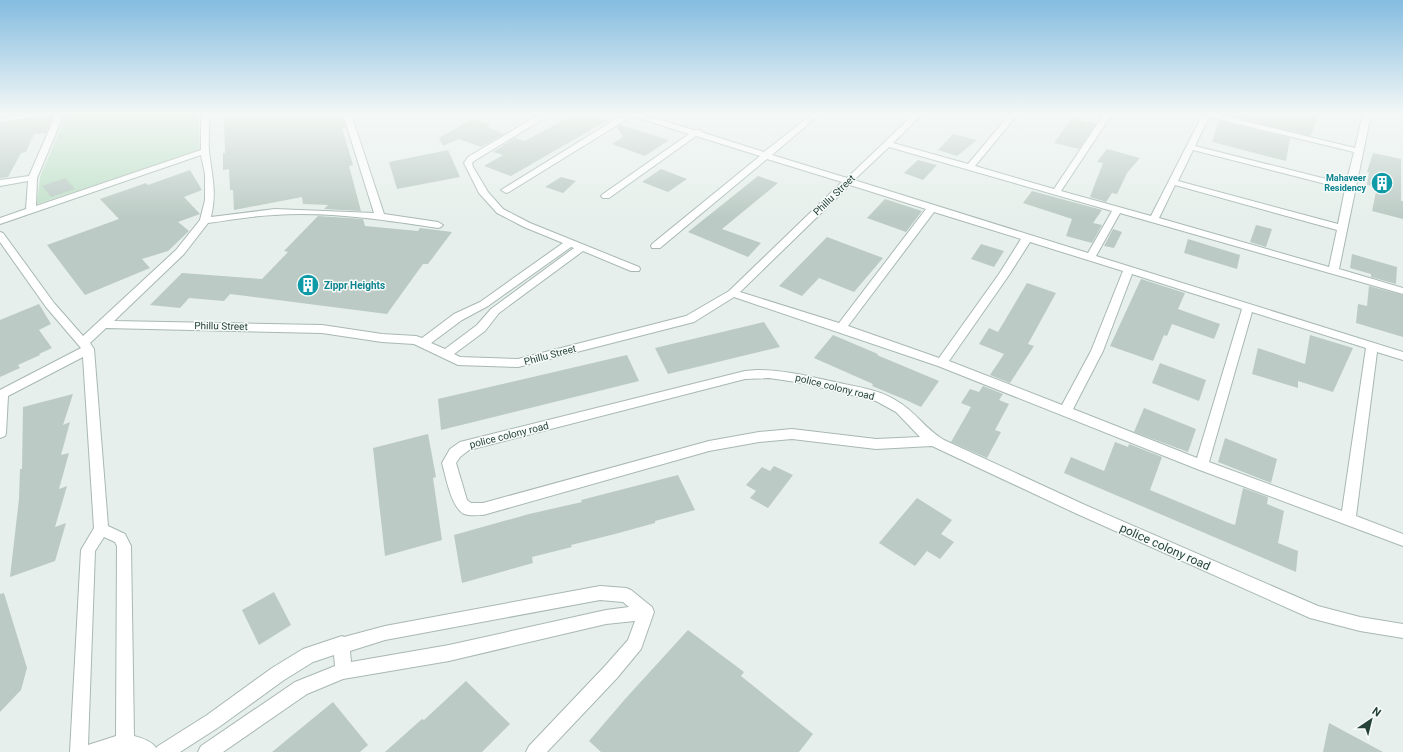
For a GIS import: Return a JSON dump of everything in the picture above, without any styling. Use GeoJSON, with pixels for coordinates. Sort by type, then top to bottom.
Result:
{"type":"FeatureCollection","features":[{"type":"Feature","properties":{"kind":"street"},"geometry":{"type":"LineString","coordinates":[[31,210],[33,178],[45,149]]}},
{"type":"Feature","properties":{"kind":"street"},"geometry":{"type":"LineString","coordinates":[[358,149],[380,216]]}},
{"type":"Feature","properties":{"kind":"street"},"geometry":{"type":"LineString","coordinates":[[485,149],[477,154],[468,163],[484,193],[500,211],[635,269]]}},
{"type":"Feature","properties":{"kind":"street"},"geometry":{"type":"LineString","coordinates":[[506,190],[572,149]]}},
{"type":"Feature","properties":{"kind":"street"},"geometry":{"type":"LineString","coordinates":[[606,196],[673,149]]}},
{"type":"Feature","properties":{"kind":"street"},"geometry":{"type":"LineString","coordinates":[[751,149],[848,182],[1403,356]]}},
{"type":"Feature","properties":{"kind":"street"},"geometry":{"type":"LineString","coordinates":[[656,246],[772,149]]}},
{"type":"Feature","properties":{"kind":"street","name":"Phillu Street"},"geometry":{"type":"LineString","coordinates":[[104,324],[322,329],[382,338],[416,340],[458,361],[518,363],[690,318],[733,293],[882,149]]}},
{"type":"Feature","properties":{"kind":"street"},"geometry":{"type":"LineString","coordinates":[[905,149],[1403,292]]}},
{"type":"Feature","properties":{"kind":"street"},"geometry":{"type":"LineString","coordinates":[[970,167],[985,149]]}},
{"type":"Feature","properties":{"kind":"street"},"geometry":{"type":"LineString","coordinates":[[1056,192],[1085,149]]}},
{"type":"Feature","properties":{"kind":"street"},"geometry":{"type":"LineString","coordinates":[[1153,221],[1189,149]]}},
{"type":"Feature","properties":{"kind":"street"},"geometry":{"type":"LineString","coordinates":[[1198,149],[1350,188]]}},
{"type":"Feature","properties":{"kind":"street"},"geometry":{"type":"LineString","coordinates":[[1333,272],[1358,151],[1350,149]]}},
{"type":"Feature","properties":{"kind":"street"},"geometry":{"type":"LineString","coordinates":[[0,221],[205,151],[209,174],[210,200],[205,220],[180,252],[104,324],[86,346],[1,395],[0,433]]}},
{"type":"Feature","properties":{"kind":"street"},"geometry":{"type":"LineString","coordinates":[[0,183],[33,178]]}},
{"type":"Feature","properties":{"kind":"street"},"geometry":{"type":"LineString","coordinates":[[1173,182],[1342,228]]}},
{"type":"Feature","properties":{"kind":"street"},"geometry":{"type":"LineString","coordinates":[[840,328],[932,208]]}},
{"type":"Feature","properties":{"kind":"street"},"geometry":{"type":"LineString","coordinates":[[1090,258],[1117,210]]}},
{"type":"Feature","properties":{"kind":"street"},"geometry":{"type":"LineString","coordinates":[[205,220],[275,212],[380,216],[438,225]]}},
{"type":"Feature","properties":{"kind":"street"},"geometry":{"type":"LineString","coordinates":[[0,235],[50,305],[86,346],[101,529],[88,550],[79,752]]}},
{"type":"Feature","properties":{"kind":"street"},"geometry":{"type":"LineString","coordinates":[[942,363],[1004,275],[1027,238]]}},
{"type":"Feature","properties":{"kind":"street"},"geometry":{"type":"LineString","coordinates":[[423,343],[458,317],[484,304],[570,242]]}},
{"type":"Feature","properties":{"kind":"street"},"geometry":{"type":"LineString","coordinates":[[445,355],[481,328],[495,311],[582,247]]}},
{"type":"Feature","properties":{"kind":"street"},"geometry":{"type":"LineString","coordinates":[[1065,412],[1097,351],[1129,270]]}},
{"type":"Feature","properties":{"kind":"street"},"geometry":{"type":"LineString","coordinates":[[733,293],[942,363],[1202,465],[1403,540]]}},
{"type":"Feature","properties":{"kind":"street"},"geometry":{"type":"LineString","coordinates":[[1202,465],[1248,308]]}},
{"type":"Feature","properties":{"kind":"street"},"geometry":{"type":"LineString","coordinates":[[1348,519],[1372,347]]}},
{"type":"Feature","properties":{"kind":"street","name":"police colony road"},"geometry":{"type":"LineString","coordinates":[[933,441],[876,444],[792,434],[759,437],[709,446],[483,509],[468,509],[461,503],[448,463],[455,453],[465,446],[729,379],[762,373],[783,374],[868,394],[887,400],[898,406],[933,441],[1016,480],[1316,613],[1360,624],[1403,631]]}},
{"type":"Feature","properties":{"kind":"street"},"geometry":{"type":"LineString","coordinates":[[101,529],[120,538],[124,546],[125,744]]}},
{"type":"Feature","properties":{"kind":"street"},"geometry":{"type":"LineString","coordinates":[[164,752],[213,721],[278,674],[309,655],[342,644],[386,632],[600,593],[626,595],[646,612]]}},
{"type":"Feature","properties":{"kind":"street"},"geometry":{"type":"LineString","coordinates":[[207,752],[301,688],[343,671],[448,653],[606,617],[646,612]]}},
{"type":"Feature","properties":{"kind":"street"},"geometry":{"type":"LineString","coordinates":[[535,752],[611,672],[634,644],[646,612]]}},
{"type":"Feature","properties":{"kind":"street"},"geometry":{"type":"LineString","coordinates":[[342,644],[343,671]]}},
{"type":"Feature","properties":{"kind":"street"},"geometry":{"type":"LineString","coordinates":[[93,752],[116,744],[132,744],[149,752]]}},
{"type":"Feature","properties":{"kind":"green space"},"geometry":{"type":"Polygon","coordinates":[[[52,149],[200,149],[200,151],[37,204],[40,177],[52,149]]]}},
{"type":"Feature","properties":{"kind":"building"},"geometry":{"type":"Polygon","coordinates":[[[0,149],[27,149],[26,152],[21,153],[8,177],[0,178],[0,149]]]}},
{"type":"Feature","properties":{"kind":"building"},"geometry":{"type":"Polygon","coordinates":[[[225,149],[348,149],[353,165],[349,166],[361,211],[324,209],[328,205],[303,204],[302,197],[234,210],[233,190],[230,190],[229,169],[223,170],[223,153],[225,153],[225,149]]]}},
{"type":"Feature","properties":{"kind":"building"},"geometry":{"type":"Polygon","coordinates":[[[498,149],[558,149],[511,176],[484,166],[503,155],[493,152],[498,149]]]}},
{"type":"Feature","properties":{"kind":"building"},"geometry":{"type":"Polygon","coordinates":[[[626,149],[655,149],[645,156],[626,149]]]}},
{"type":"Feature","properties":{"kind":"building"},"geometry":{"type":"Polygon","coordinates":[[[939,149],[966,149],[957,156],[938,150],[939,149]]]}},
{"type":"Feature","properties":{"kind":"building"},"geometry":{"type":"Polygon","coordinates":[[[1107,149],[1140,158],[1127,173],[1117,194],[1112,193],[1106,202],[1090,197],[1103,163],[1097,162],[1107,149]]]}},
{"type":"Feature","properties":{"kind":"building"},"geometry":{"type":"Polygon","coordinates":[[[1240,149],[1288,149],[1286,161],[1240,149]]]}},
{"type":"Feature","properties":{"kind":"building"},"geometry":{"type":"Polygon","coordinates":[[[448,150],[460,177],[397,189],[389,162],[448,150]]]}},
{"type":"Feature","properties":{"kind":"building"},"geometry":{"type":"Polygon","coordinates":[[[1373,153],[1401,159],[1401,201],[1403,201],[1403,219],[1372,211],[1377,187],[1367,185],[1369,172],[1367,172],[1373,153]]]}},
{"type":"Feature","properties":{"kind":"building"},"geometry":{"type":"Polygon","coordinates":[[[918,160],[937,165],[923,180],[904,173],[918,160]]]}},
{"type":"Feature","properties":{"kind":"building"},"geometry":{"type":"Polygon","coordinates":[[[661,169],[687,179],[668,192],[642,182],[661,169]]]}},
{"type":"Feature","properties":{"kind":"building"},"geometry":{"type":"Polygon","coordinates":[[[190,170],[202,190],[184,197],[200,214],[178,222],[189,231],[168,251],[142,259],[150,268],[85,295],[47,245],[119,219],[100,199],[146,183],[148,185],[190,170]]]}},
{"type":"Feature","properties":{"kind":"building"},"geometry":{"type":"Polygon","coordinates":[[[758,176],[778,183],[722,229],[761,243],[748,257],[688,232],[758,176]]]}},
{"type":"Feature","properties":{"kind":"building"},"geometry":{"type":"Polygon","coordinates":[[[561,177],[576,181],[563,193],[545,187],[561,177]]]}},
{"type":"Feature","properties":{"kind":"building"},"geometry":{"type":"Polygon","coordinates":[[[65,178],[75,189],[51,197],[42,186],[65,178]]]}},
{"type":"Feature","properties":{"kind":"building"},"geometry":{"type":"Polygon","coordinates":[[[1032,191],[1102,210],[1093,223],[1102,225],[1092,243],[1066,236],[1072,219],[1023,203],[1032,191]]]}},
{"type":"Feature","properties":{"kind":"building"},"geometry":{"type":"Polygon","coordinates":[[[885,199],[922,211],[906,232],[867,218],[885,199]]]}},
{"type":"Feature","properties":{"kind":"building"},"geometry":{"type":"Polygon","coordinates":[[[318,216],[363,219],[365,226],[418,231],[420,228],[452,232],[428,264],[423,264],[387,314],[230,294],[224,301],[189,298],[180,308],[150,305],[182,273],[262,279],[288,252],[284,251],[318,216]]]}},
{"type":"Feature","properties":{"kind":"building"},"geometry":{"type":"Polygon","coordinates":[[[1256,225],[1272,229],[1266,247],[1250,242],[1256,225]]]}},
{"type":"Feature","properties":{"kind":"building"},"geometry":{"type":"Polygon","coordinates":[[[1113,229],[1122,232],[1114,248],[1104,246],[1113,229]]]}},
{"type":"Feature","properties":{"kind":"building"},"geometry":{"type":"Polygon","coordinates":[[[827,237],[883,258],[854,292],[819,278],[802,296],[779,286],[827,237]]]}},
{"type":"Feature","properties":{"kind":"building"},"geometry":{"type":"Polygon","coordinates":[[[1188,239],[1240,255],[1237,269],[1184,253],[1188,239]]]}},
{"type":"Feature","properties":{"kind":"building"},"geometry":{"type":"Polygon","coordinates":[[[981,244],[1004,251],[994,267],[971,259],[981,244]]]}},
{"type":"Feature","properties":{"kind":"building"},"geometry":{"type":"Polygon","coordinates":[[[1352,254],[1397,267],[1396,284],[1371,277],[1371,274],[1350,268],[1352,254]]]}},
{"type":"Feature","properties":{"kind":"building"},"geometry":{"type":"Polygon","coordinates":[[[1141,279],[1185,293],[1178,309],[1220,324],[1214,339],[1172,324],[1167,336],[1164,335],[1153,361],[1110,346],[1141,279]]]}},
{"type":"Feature","properties":{"kind":"building"},"geometry":{"type":"Polygon","coordinates":[[[1027,283],[1056,293],[1028,344],[1034,346],[1010,383],[990,375],[1004,354],[979,344],[989,328],[998,332],[1027,283]]]}},
{"type":"Feature","properties":{"kind":"building"},"geometry":{"type":"Polygon","coordinates":[[[1369,286],[1403,295],[1403,337],[1356,323],[1358,304],[1367,306],[1369,286]]]}},
{"type":"Feature","properties":{"kind":"building"},"geometry":{"type":"Polygon","coordinates":[[[39,304],[51,324],[39,330],[52,348],[18,365],[20,368],[0,377],[0,320],[39,304]]]}},
{"type":"Feature","properties":{"kind":"building"},"geometry":{"type":"Polygon","coordinates":[[[764,322],[780,347],[668,374],[655,348],[764,322]]]}},
{"type":"Feature","properties":{"kind":"building"},"geometry":{"type":"Polygon","coordinates":[[[833,335],[939,381],[921,407],[872,386],[873,384],[814,358],[833,335]]]}},
{"type":"Feature","properties":{"kind":"building"},"geometry":{"type":"Polygon","coordinates":[[[1310,335],[1353,348],[1333,392],[1298,381],[1298,388],[1252,374],[1258,348],[1305,364],[1310,335]]]}},
{"type":"Feature","properties":{"kind":"building"},"geometry":{"type":"Polygon","coordinates":[[[627,355],[639,381],[441,430],[438,399],[627,355]]]}},
{"type":"Feature","properties":{"kind":"building"},"geometry":{"type":"Polygon","coordinates":[[[1160,363],[1206,380],[1199,401],[1152,383],[1160,363]]]}},
{"type":"Feature","properties":{"kind":"building"},"geometry":{"type":"Polygon","coordinates":[[[983,386],[1003,394],[999,400],[1009,404],[995,430],[1001,432],[987,458],[951,442],[971,407],[961,403],[970,389],[979,392],[983,386]]]}},
{"type":"Feature","properties":{"kind":"building"},"geometry":{"type":"Polygon","coordinates":[[[73,394],[63,425],[70,422],[61,455],[69,453],[59,489],[67,486],[55,527],[66,523],[55,561],[10,577],[19,499],[20,469],[22,469],[23,407],[73,394]]]}},
{"type":"Feature","properties":{"kind":"building"},"geometry":{"type":"Polygon","coordinates":[[[1144,408],[1196,429],[1188,452],[1134,432],[1144,408]]]}},
{"type":"Feature","properties":{"kind":"building"},"geometry":{"type":"Polygon","coordinates":[[[428,434],[436,477],[433,478],[442,540],[385,556],[373,448],[428,434]]]}},
{"type":"Feature","properties":{"kind":"building"},"geometry":{"type":"Polygon","coordinates":[[[1225,438],[1277,459],[1271,483],[1218,462],[1225,438]]]}},
{"type":"Feature","properties":{"kind":"building"},"geometry":{"type":"Polygon","coordinates":[[[1115,442],[1128,447],[1129,444],[1162,457],[1150,490],[1229,523],[1235,525],[1243,488],[1268,497],[1267,504],[1284,511],[1278,543],[1298,551],[1296,572],[1064,473],[1071,457],[1104,471],[1115,442]]]}},
{"type":"Feature","properties":{"kind":"building"},"geometry":{"type":"Polygon","coordinates":[[[774,466],[793,475],[768,508],[750,498],[756,491],[746,485],[762,467],[770,471],[774,466]]]}},
{"type":"Feature","properties":{"kind":"building"},"geometry":{"type":"Polygon","coordinates":[[[678,475],[695,510],[655,521],[655,523],[571,545],[572,547],[532,557],[533,563],[462,583],[454,535],[529,514],[582,502],[581,500],[678,475]]]}},
{"type":"Feature","properties":{"kind":"building"},"geometry":{"type":"Polygon","coordinates":[[[917,498],[952,520],[941,534],[954,542],[940,559],[927,551],[915,566],[879,543],[917,498]]]}},
{"type":"Feature","properties":{"kind":"building"},"geometry":{"type":"Polygon","coordinates":[[[274,592],[291,625],[259,645],[242,610],[274,592]]]}},
{"type":"Feature","properties":{"kind":"building"},"geometry":{"type":"Polygon","coordinates":[[[4,593],[27,668],[21,690],[0,712],[0,594],[4,593]]]}},
{"type":"Feature","properties":{"kind":"building"},"geometry":{"type":"Polygon","coordinates":[[[688,630],[744,672],[741,676],[813,734],[799,752],[601,752],[589,741],[688,630]]]}},
{"type":"Feature","properties":{"kind":"building"},"geometry":{"type":"Polygon","coordinates":[[[466,681],[510,724],[482,752],[385,752],[422,719],[424,720],[466,681]]]}},
{"type":"Feature","properties":{"kind":"building"},"geometry":{"type":"Polygon","coordinates":[[[333,702],[368,745],[360,752],[272,752],[333,702]]]}},
{"type":"Feature","properties":{"kind":"building"},"geometry":{"type":"Polygon","coordinates":[[[1329,723],[1383,752],[1323,752],[1329,723]]]}},
{"type":"Feature","properties":{"kind":"place","name":"Mahaveer Residency"},"geometry":{"type":"Point","coordinates":[1382,183]}},
{"type":"Feature","properties":{"kind":"place","name":"Zippr Heights"},"geometry":{"type":"Point","coordinates":[308,285]}}]}
